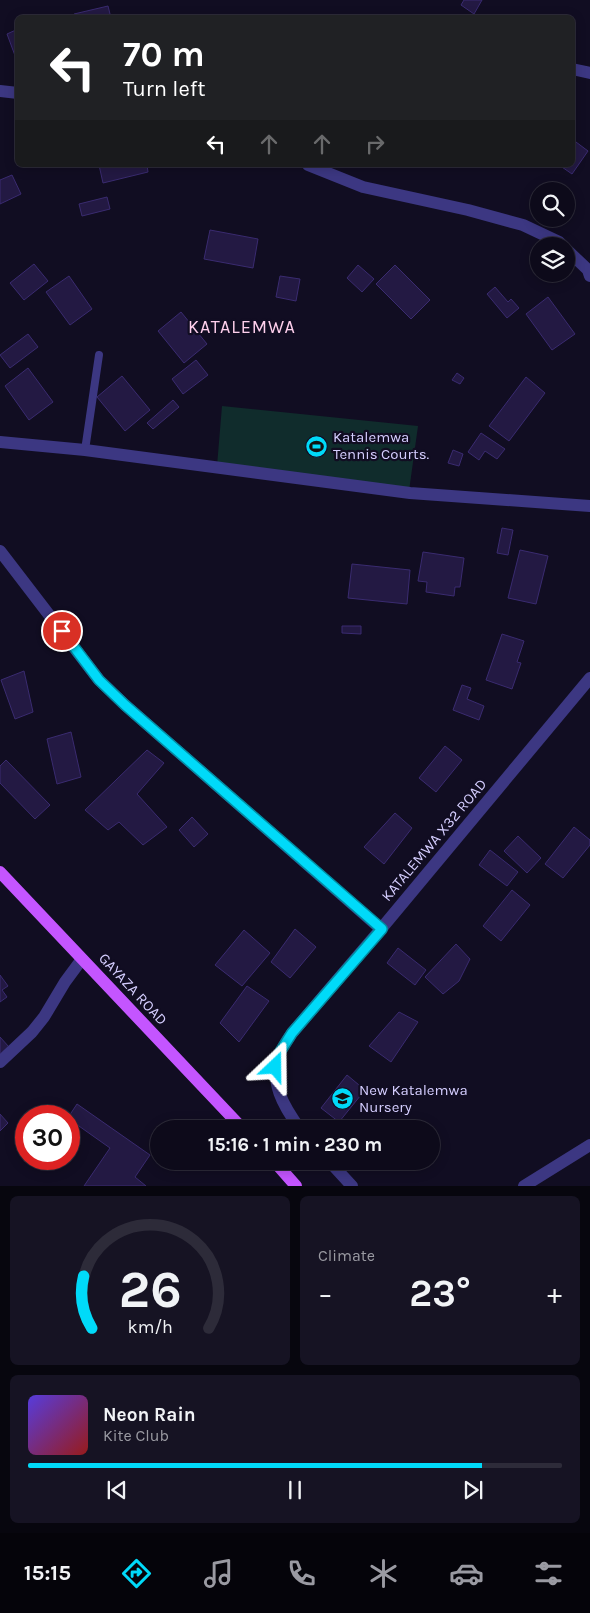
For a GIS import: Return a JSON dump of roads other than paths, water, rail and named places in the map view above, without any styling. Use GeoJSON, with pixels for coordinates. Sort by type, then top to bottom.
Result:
{"type":"FeatureCollection","features":[{"type":"Feature","properties":{"kind":"main road","name":"GAYAZA ROAD"},"geometry":{"type":"LineString","coordinates":[[0,872],[234,1120]]}},
{"type":"Feature","properties":{"kind":"main road"},"geometry":{"type":"LineString","coordinates":[[281,1170],[291,1184]]}},
{"type":"Feature","properties":{"kind":"street"},"geometry":{"type":"LineString","coordinates":[[575,70],[590,73]]}},
{"type":"Feature","properties":{"kind":"street"},"geometry":{"type":"LineString","coordinates":[[0,91],[15,93]]}},
{"type":"Feature","properties":{"kind":"street"},"geometry":{"type":"LineString","coordinates":[[313,167],[363,187],[468,210],[523,226],[548,237]]}},
{"type":"Feature","properties":{"kind":"street"},"geometry":{"type":"LineString","coordinates":[[575,258],[588,270],[590,276]]}},
{"type":"Feature","properties":{"kind":"street"},"geometry":{"type":"LineString","coordinates":[[0,442],[85,450],[410,493],[590,506]]}},
{"type":"Feature","properties":{"kind":"street"},"geometry":{"type":"LineString","coordinates":[[0,551],[99,680],[125,705],[382,929]]}},
{"type":"Feature","properties":{"kind":"street","name":"KATALEMWA X32 ROAD"},"geometry":{"type":"LineString","coordinates":[[294,1120],[284,1106],[277,1086],[275,1067],[280,1052],[292,1033],[382,929],[590,678]]}},
{"type":"Feature","properties":{"kind":"street"},"geometry":{"type":"LineString","coordinates":[[0,1062],[32,1032],[44,1017],[65,982],[82,959]]}},
{"type":"Feature","properties":{"kind":"street"},"geometry":{"type":"LineString","coordinates":[[524,1186],[590,1144]]}},
{"type":"Feature","properties":{"kind":"street"},"geometry":{"type":"LineString","coordinates":[[337,1170],[352,1186]]}},
{"type":"Feature","properties":{"kind":"lane"},"geometry":{"type":"LineString","coordinates":[[85,450],[99,355]]}},
{"type":"Feature","properties":{"kind":"place","name":"Katalemwa Tennis Courts."},"geometry":{"type":"Point","coordinates":[317,446]}},
{"type":"Feature","properties":{"kind":"place","name":"New Katalemwa Nursery"},"geometry":{"type":"Point","coordinates":[343,1099]}},
{"type":"Feature","properties":{"kind":"district","name":"KATALEMWA"},"geometry":{"type":"Point","coordinates":[242,327]}}]}
